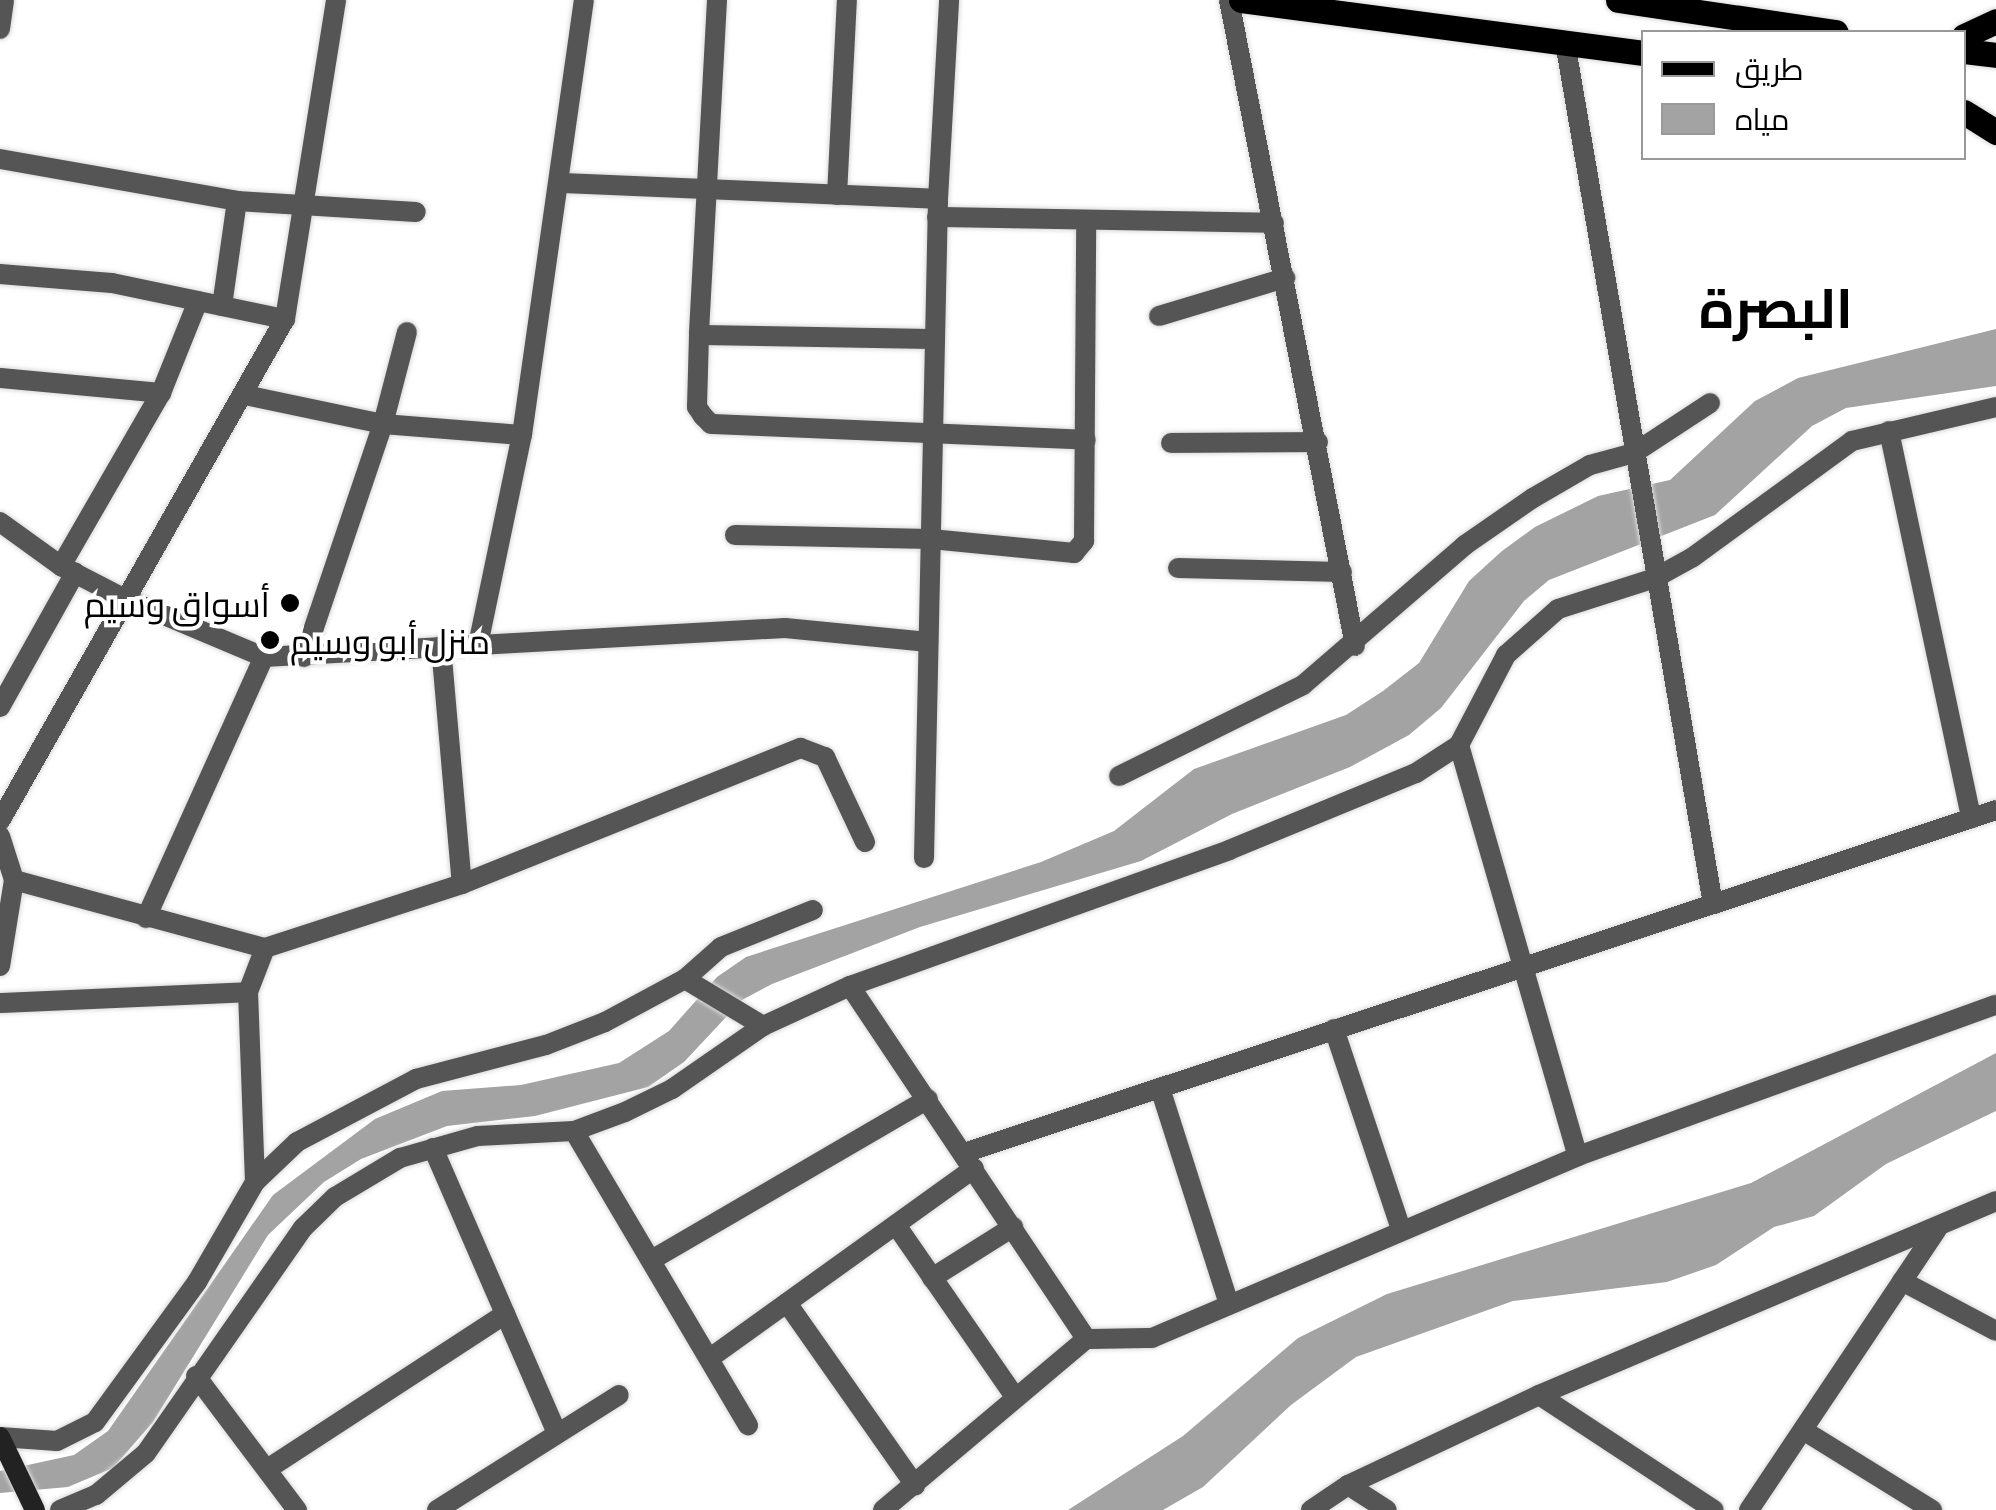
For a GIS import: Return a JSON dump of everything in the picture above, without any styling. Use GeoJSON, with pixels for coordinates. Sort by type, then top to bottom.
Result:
{"type":"FeatureCollection","features":[{"type":"Feature","properties":{"kind":"main road"},"geometry":{"type":"LineString","coordinates":[[1240,0],[1641,54]]}},
{"type":"Feature","properties":{"kind":"main road"},"geometry":{"type":"LineString","coordinates":[[1618,0],[1822,30]]}},
{"type":"Feature","properties":{"kind":"main road"},"geometry":{"type":"LineString","coordinates":[[1966,35],[1996,22]]}},
{"type":"Feature","properties":{"kind":"main road"},"geometry":{"type":"LineString","coordinates":[[1966,52],[1996,55]]}},
{"type":"Feature","properties":{"kind":"main road"},"geometry":{"type":"LineString","coordinates":[[1966,103],[1996,108]]}},
{"type":"Feature","properties":{"kind":"main road"},"geometry":{"type":"LineString","coordinates":[[1966,113],[1996,132]]}},
{"type":"Feature","properties":{"kind":"street"},"geometry":{"type":"LineString","coordinates":[[0,29],[4,0]]}},
{"type":"Feature","properties":{"kind":"street"},"geometry":{"type":"LineString","coordinates":[[0,821],[122,598],[246,394],[284,319],[336,0]]}},
{"type":"Feature","properties":{"kind":"street"},"geometry":{"type":"LineString","coordinates":[[478,645],[522,435],[561,184],[584,0]]}},
{"type":"Feature","properties":{"kind":"street"},"geometry":{"type":"LineString","coordinates":[[717,0],[697,407],[712,424],[1086,440]]}},
{"type":"Feature","properties":{"kind":"street"},"geometry":{"type":"LineString","coordinates":[[837,195],[846,0]]}},
{"type":"Feature","properties":{"kind":"street"},"geometry":{"type":"LineString","coordinates":[[924,858],[938,208],[949,0]]}},
{"type":"Feature","properties":{"kind":"street"},"geometry":{"type":"LineString","coordinates":[[1229,0],[1356,646]]}},
{"type":"Feature","properties":{"kind":"street"},"geometry":{"type":"LineString","coordinates":[[1566,42],[1713,904]]}},
{"type":"Feature","properties":{"kind":"street"},"geometry":{"type":"LineString","coordinates":[[0,159],[237,201],[416,212]]}},
{"type":"Feature","properties":{"kind":"street"},"geometry":{"type":"LineString","coordinates":[[561,184],[837,195],[1086,220],[1274,223]]}},
{"type":"Feature","properties":{"kind":"street"},"geometry":{"type":"LineString","coordinates":[[222,306],[237,201]]}},
{"type":"Feature","properties":{"kind":"street"},"geometry":{"type":"LineString","coordinates":[[736,535],[931,539],[1058,556],[1074,553],[1084,541],[1086,220]]}},
{"type":"Feature","properties":{"kind":"street"},"geometry":{"type":"LineString","coordinates":[[0,274],[112,283],[284,319]]}},
{"type":"Feature","properties":{"kind":"street"},"geometry":{"type":"LineString","coordinates":[[1159,316],[1285,278]]}},
{"type":"Feature","properties":{"kind":"street"},"geometry":{"type":"LineString","coordinates":[[0,707],[161,393],[198,301]]}},
{"type":"Feature","properties":{"kind":"street"},"geometry":{"type":"LineString","coordinates":[[304,657],[384,424],[407,332]]}},
{"type":"Feature","properties":{"kind":"street"},"geometry":{"type":"LineString","coordinates":[[699,335],[935,338]]}},
{"type":"Feature","properties":{"kind":"street"},"geometry":{"type":"LineString","coordinates":[[0,378],[161,393]]}},
{"type":"Feature","properties":{"kind":"street"},"geometry":{"type":"LineString","coordinates":[[246,394],[384,424],[522,435]]}},
{"type":"Feature","properties":{"kind":"street"},"geometry":{"type":"LineString","coordinates":[[1120,776],[1303,685],[1356,646],[1465,545],[1532,498],[1590,466],[1636,463],[1710,403]]}},
{"type":"Feature","properties":{"kind":"street"},"geometry":{"type":"LineString","coordinates":[[60,1510],[96,1495],[146,1453],[268,1269],[324,1207],[400,1158],[531,1128],[574,1131],[672,1089],[763,1026],[850,986],[1229,850],[1416,773],[1458,745],[1506,655],[1526,632],[1558,609],[1656,578],[1830,454],[1889,431],[1996,406]]}},
{"type":"Feature","properties":{"kind":"street"},"geometry":{"type":"LineString","coordinates":[[1889,431],[1971,818]]}},
{"type":"Feature","properties":{"kind":"street"},"geometry":{"type":"LineString","coordinates":[[1171,443],[1318,442]]}},
{"type":"Feature","properties":{"kind":"street"},"geometry":{"type":"LineString","coordinates":[[0,522],[68,570],[122,598],[264,657],[785,628],[928,642]]}},
{"type":"Feature","properties":{"kind":"street"},"geometry":{"type":"LineString","coordinates":[[1178,568],[1342,572]]}},
{"type":"Feature","properties":{"kind":"street"},"geometry":{"type":"LineString","coordinates":[[441,646],[462,884]]}},
{"type":"Feature","properties":{"kind":"street"},"geometry":{"type":"LineString","coordinates":[[146,918],[264,657]]}},
{"type":"Feature","properties":{"kind":"street"},"geometry":{"type":"LineString","coordinates":[[1458,745],[1578,1156]]}},
{"type":"Feature","properties":{"kind":"street"},"geometry":{"type":"LineString","coordinates":[[14,880],[264,948],[462,884],[801,748],[824,756],[865,842]]}},
{"type":"Feature","properties":{"kind":"street"},"geometry":{"type":"LineString","coordinates":[[710,1358],[896,1225],[969,1161],[1160,1088],[1996,810]]}},
{"type":"Feature","properties":{"kind":"street"},"geometry":{"type":"LineString","coordinates":[[0,836],[14,880],[5,908],[0,966]]}},
{"type":"Feature","properties":{"kind":"street"},"geometry":{"type":"LineString","coordinates":[[31,1503],[3,1443],[57,1441],[96,1422],[196,1282],[255,1182],[297,1142],[416,1079],[546,1045],[692,984],[721,946],[813,910]]}},
{"type":"Feature","properties":{"kind":"street"},"geometry":{"type":"LineString","coordinates":[[255,1182],[248,992],[264,948]]}},
{"type":"Feature","properties":{"kind":"street"},"geometry":{"type":"LineString","coordinates":[[692,984],[763,1026]]}},
{"type":"Feature","properties":{"kind":"street"},"geometry":{"type":"LineString","coordinates":[[850,986],[1086,1339]]}},
{"type":"Feature","properties":{"kind":"street"},"geometry":{"type":"LineString","coordinates":[[0,1003],[248,992]]}},
{"type":"Feature","properties":{"kind":"street"},"geometry":{"type":"LineString","coordinates":[[882,1510],[1086,1339],[1152,1338],[1578,1156],[1996,1005]]}},
{"type":"Feature","properties":{"kind":"street"},"geometry":{"type":"LineString","coordinates":[[1334,1029],[1401,1229]]}},
{"type":"Feature","properties":{"kind":"street"},"geometry":{"type":"LineString","coordinates":[[1160,1088],[1229,1304]]}},
{"type":"Feature","properties":{"kind":"street"},"geometry":{"type":"LineString","coordinates":[[654,1259],[928,1099]]}},
{"type":"Feature","properties":{"kind":"street"},"geometry":{"type":"LineString","coordinates":[[574,1131],[654,1259],[748,1425]]}},
{"type":"Feature","properties":{"kind":"street"},"geometry":{"type":"LineString","coordinates":[[434,1148],[558,1434]]}},
{"type":"Feature","properties":{"kind":"street"},"geometry":{"type":"LineString","coordinates":[[1311,1510],[1348,1485],[1539,1396],[1996,1201]]}},
{"type":"Feature","properties":{"kind":"street"},"geometry":{"type":"LineString","coordinates":[[896,1225],[1015,1397]]}},
{"type":"Feature","properties":{"kind":"street"},"geometry":{"type":"LineString","coordinates":[[932,1278],[1013,1227]]}},
{"type":"Feature","properties":{"kind":"street"},"geometry":{"type":"LineString","coordinates":[[1750,1510],[1936,1229]]}},
{"type":"Feature","properties":{"kind":"street"},"geometry":{"type":"LineString","coordinates":[[1902,1280],[1996,1331]]}},
{"type":"Feature","properties":{"kind":"street"},"geometry":{"type":"LineString","coordinates":[[787,1303],[916,1485]]}},
{"type":"Feature","properties":{"kind":"street"},"geometry":{"type":"LineString","coordinates":[[269,1468],[506,1314]]}},
{"type":"Feature","properties":{"kind":"street"},"geometry":{"type":"LineString","coordinates":[[196,1376],[269,1468],[296,1510]]}},
{"type":"Feature","properties":{"kind":"street"},"geometry":{"type":"LineString","coordinates":[[437,1510],[619,1395]]}},
{"type":"Feature","properties":{"kind":"street"},"geometry":{"type":"LineString","coordinates":[[1539,1396],[1714,1510]]}},
{"type":"Feature","properties":{"kind":"street"},"geometry":{"type":"LineString","coordinates":[[1803,1430],[1932,1510]]}},
{"type":"Feature","properties":{"kind":"street"},"geometry":{"type":"LineString","coordinates":[[1348,1485],[1388,1510]]}},
{"type":"Feature","properties":{"kind":"water"},"geometry":{"type":"Polygon","coordinates":[[[1996,329],[1996,386],[1846,408],[1812,426],[1715,515],[1549,580],[1524,601],[1441,708],[1409,735],[1350,767],[1232,814],[1141,861],[920,927],[772,984],[742,1000],[684,1062],[648,1087],[535,1116],[447,1126],[361,1159],[324,1182],[268,1235],[153,1422],[113,1468],[68,1487],[0,1493],[0,1471],[74,1455],[108,1431],[273,1195],[375,1119],[442,1091],[521,1085],[619,1063],[669,1031],[717,977],[746,957],[1041,862],[1114,831],[1194,769],[1346,715],[1383,691],[1419,663],[1469,581],[1502,551],[1535,527],[1598,496],[1670,480],[1755,401],[1798,378],[1996,329]]]}},
{"type":"Feature","properties":{"kind":"water"},"geometry":{"type":"Polygon","coordinates":[[[1996,1053],[1996,1111],[1886,1164],[1814,1216],[1774,1227],[1716,1265],[1667,1282],[1513,1301],[1356,1357],[1291,1405],[1203,1487],[1163,1510],[1068,1510],[1183,1436],[1298,1338],[1387,1294],[1751,1183],[1996,1053]]]}},
{"type":"Feature","properties":{"kind":"place","name":"أسواق وسيم"},"geometry":{"type":"Point","coordinates":[290,603]}},
{"type":"Feature","properties":{"kind":"place","name":"منزل أبو وسيم"},"geometry":{"type":"Point","coordinates":[270,640]}},
{"type":"Feature","properties":{"kind":"district","name":"البصرة"},"geometry":{"type":"Point","coordinates":[1776,306]}}]}
